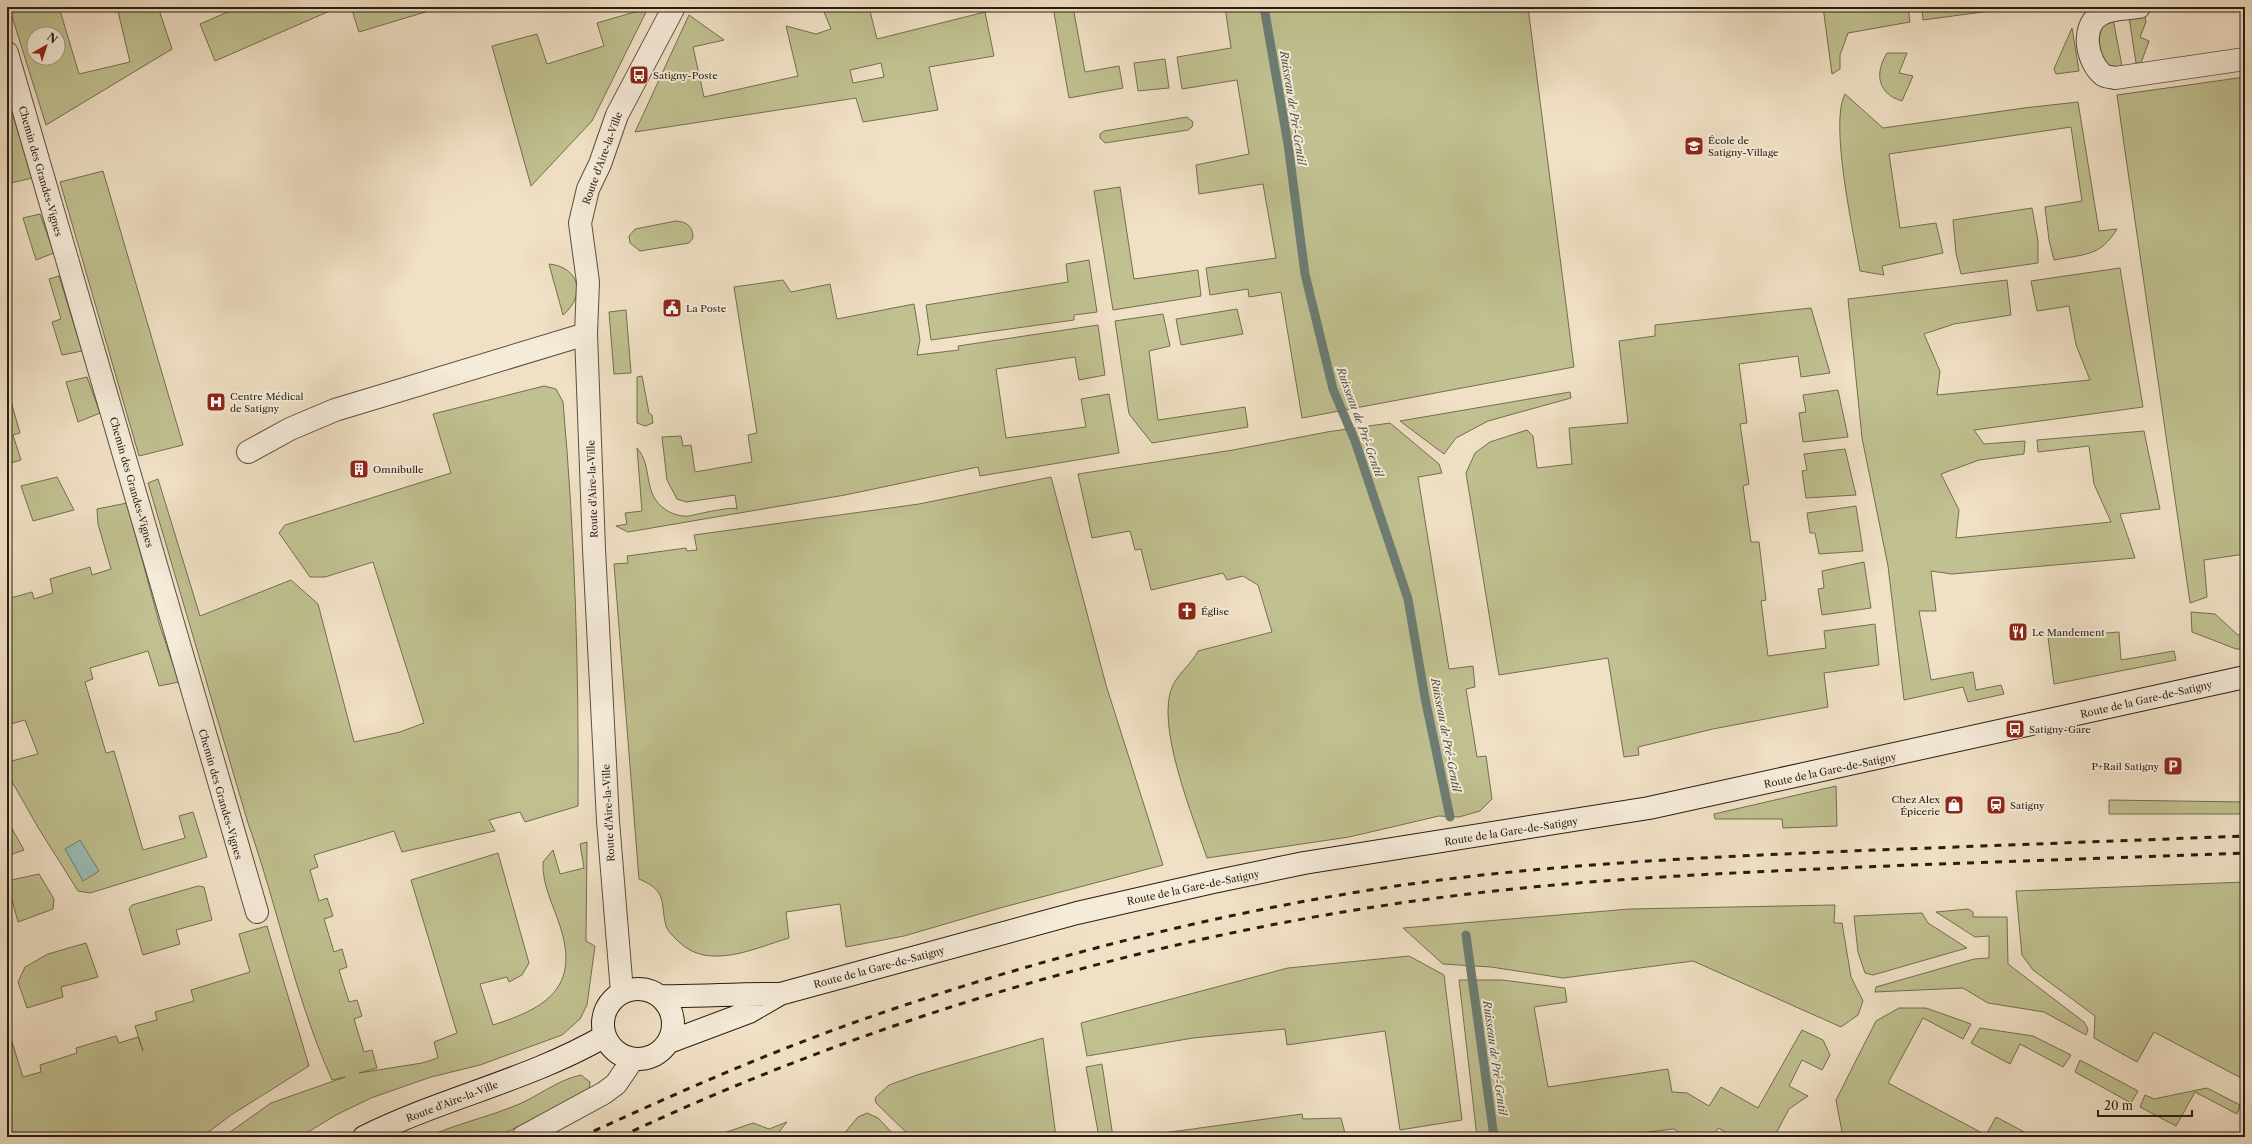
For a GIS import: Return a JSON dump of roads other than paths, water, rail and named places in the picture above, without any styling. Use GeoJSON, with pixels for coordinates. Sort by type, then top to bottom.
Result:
{"type":"FeatureCollection","features":[{"type":"Feature","properties":{"kind":"street","name":"Route d'Aire-la-Ville"},"geometry":{"type":"LineString","coordinates":[[622,992],[608,821],[594,549],[586,334],[588,282],[580,224],[588,190],[600,164],[617,115],[674,7]]}},
{"type":"Feature","properties":{"kind":"street"},"geometry":{"type":"LineString","coordinates":[[2139,7],[2105,12],[2098,16],[2088,32],[2092,59],[2097,69],[2105,76],[2115,78],[2245,59]]}},
{"type":"Feature","properties":{"kind":"street","name":"Chemin des Grandes-Vignes"},"geometry":{"type":"LineString","coordinates":[[7,53],[257,912]]}},
{"type":"Feature","properties":{"kind":"street"},"geometry":{"type":"LineString","coordinates":[[248,452],[290,429],[335,410],[586,334]]}},
{"type":"Feature","properties":{"kind":"street","name":"Route de la Gare-de-Satigny"},"geometry":{"type":"LineString","coordinates":[[669,1042],[749,1012],[780,994],[1077,913],[1304,863],[1649,808],[2245,676]]}},
{"type":"Feature","properties":{"kind":"street"},"geometry":{"type":"LineString","coordinates":[[635,988],[648,989],[661,996],[668,1004],[673,1014],[674,1028],[669,1042],[660,1052],[648,1058],[633,1059],[622,1055],[611,1047],[605,1036],[602,1023],[604,1013],[611,1001],[622,992],[635,988]]}},
{"type":"Feature","properties":{"kind":"street","name":"Route de la Gare-de-Satigny"},"geometry":{"type":"LineString","coordinates":[[661,996],[710,997],[742,994],[780,994]]}},
{"type":"Feature","properties":{"kind":"street","name":"Route d'Aire-la-Ville"},"geometry":{"type":"LineString","coordinates":[[364,1137],[452,1100],[526,1074],[605,1036]]}},
{"type":"Feature","properties":{"kind":"street"},"geometry":{"type":"LineString","coordinates":[[523,1137],[604,1093],[616,1084],[633,1059]]}},
{"type":"Feature","properties":{"kind":"water"},"geometry":{"type":"Polygon","coordinates":[[[80,840],[99,871],[83,881],[65,849],[80,840]]]}},
{"type":"Feature","properties":{"kind":"waterway","name":"Ruisseau de Pré-Gentil"},"geometry":{"type":"LineString","coordinates":[[1264,7],[1288,144],[1305,274],[1333,389],[1355,441],[1408,599],[1425,698],[1450,817]]}},
{"type":"Feature","properties":{"kind":"waterway","name":"Ruisseau de Pré-Gentil"},"geometry":{"type":"LineString","coordinates":[[1466,935],[1494,1137]]}},
{"type":"Feature","properties":{"kind":"railway"},"geometry":{"type":"LineString","coordinates":[[581,1137],[748,1063],[850,1024],[913,1002],[1040,963],[1104,946],[1234,915],[1299,902],[1424,882],[1607,864],[1790,854],[2245,836]]}},
{"type":"Feature","properties":{"kind":"railway"},"geometry":{"type":"LineString","coordinates":[[620,1137],[721,1092],[825,1050],[931,1013],[1039,980],[1147,952],[1257,928],[1367,908],[1477,893],[1572,883],[1764,871],[2245,853]]}},
{"type":"Feature","properties":{"kind":"place","name":"Satigny-Poste"},"geometry":{"type":"Point","coordinates":[639,75]}},
{"type":"Feature","properties":{"kind":"place","name":"École de Satigny-Village"},"geometry":{"type":"Point","coordinates":[1694,146]}},
{"type":"Feature","properties":{"kind":"place","name":"La Poste"},"geometry":{"type":"Point","coordinates":[672,308]}},
{"type":"Feature","properties":{"kind":"place","name":"Centre Médical de Satigny"},"geometry":{"type":"Point","coordinates":[216,402]}},
{"type":"Feature","properties":{"kind":"place","name":"Omnibulle"},"geometry":{"type":"Point","coordinates":[359,469]}},
{"type":"Feature","properties":{"kind":"place","name":"Église"},"geometry":{"type":"Point","coordinates":[1187,611]}},
{"type":"Feature","properties":{"kind":"place","name":"Le Mandement"},"geometry":{"type":"Point","coordinates":[2018,632]}},
{"type":"Feature","properties":{"kind":"place","name":"Satigny-Gare"},"geometry":{"type":"Point","coordinates":[2015,729]}},
{"type":"Feature","properties":{"kind":"place","name":"P+Rail Satigny"},"geometry":{"type":"Point","coordinates":[2173,766]}},
{"type":"Feature","properties":{"kind":"place","name":"Chez Alex Épicerie"},"geometry":{"type":"Point","coordinates":[1954,805]}},
{"type":"Feature","properties":{"kind":"place","name":"Satigny"},"geometry":{"type":"Point","coordinates":[1996,805]}}]}
